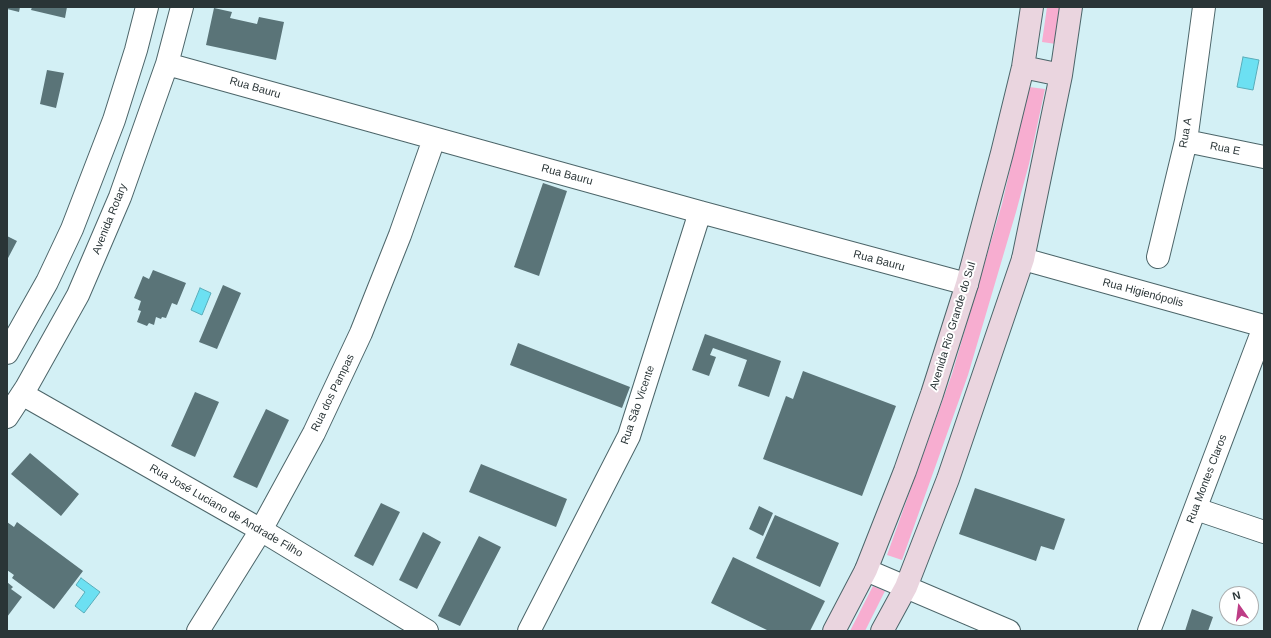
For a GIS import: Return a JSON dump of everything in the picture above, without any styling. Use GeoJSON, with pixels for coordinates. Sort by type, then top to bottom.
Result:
{"type":"FeatureCollection","features":[{"type":"Feature","properties":{"kind":"street"},"geometry":{"type":"LineString","coordinates":[[7,353],[47,282],[72,230],[102,155],[114,120],[136,50],[147,7]]}},
{"type":"Feature","properties":{"kind":"street","name":"Avenida Rotary"},"geometry":{"type":"LineString","coordinates":[[7,417],[22,394],[78,295],[120,197],[167,64],[182,7]]}},
{"type":"Feature","properties":{"kind":"street","name":"Avenida Rio Grande do Sul"},"geometry":{"type":"LineString","coordinates":[[834,631],[866,570],[905,471],[932,394],[967,284],[1023,68],[1032,7]]}},
{"type":"Feature","properties":{"kind":"street"},"geometry":{"type":"LineString","coordinates":[[882,631],[906,587],[948,479],[1023,259],[1062,75],[1071,7]]}},
{"type":"Feature","properties":{"kind":"street","name":"Rua A"},"geometry":{"type":"LineString","coordinates":[[1158,257],[1186,141],[1204,7]]}},
{"type":"Feature","properties":{"kind":"street","name":"Rua Bauru"},"geometry":{"type":"LineString","coordinates":[[167,64],[700,212],[967,284]]}},
{"type":"Feature","properties":{"kind":"street"},"geometry":{"type":"LineString","coordinates":[[1023,68],[1062,75]]}},
{"type":"Feature","properties":{"kind":"street","name":"Rua dos Pampas"},"geometry":{"type":"LineString","coordinates":[[198,631],[261,530],[314,433],[361,333],[400,235],[434,138]]}},
{"type":"Feature","properties":{"kind":"street","name":"Rua E"},"geometry":{"type":"LineString","coordinates":[[1186,141],[1264,157]]}},
{"type":"Feature","properties":{"kind":"street","name":"Rua São Vicente"},"geometry":{"type":"LineString","coordinates":[[529,631],[630,436],[700,212]]}},
{"type":"Feature","properties":{"kind":"street","name":"Rua Higienópolis"},"geometry":{"type":"LineString","coordinates":[[1023,259],[1264,327]]}},
{"type":"Feature","properties":{"kind":"street"},"geometry":{"type":"LineString","coordinates":[[47,282],[78,295]]}},
{"type":"Feature","properties":{"kind":"street","name":"Rua Montes Claros"},"geometry":{"type":"LineString","coordinates":[[1149,631],[1264,327]]}},
{"type":"Feature","properties":{"kind":"street","name":"Rua José Luciano de Andrade Filho"},"geometry":{"type":"LineString","coordinates":[[22,394],[261,530],[427,631]]}},
{"type":"Feature","properties":{"kind":"street"},"geometry":{"type":"LineString","coordinates":[[1196,509],[1264,532]]}},
{"type":"Feature","properties":{"kind":"street"},"geometry":{"type":"LineString","coordinates":[[866,570],[1009,631]]}},
{"type":"Feature","properties":{"kind":"shaded area"},"geometry":{"type":"Polygon","coordinates":[[[1047,7],[1062,7],[1056,44],[1042,42],[1047,7]]]}},
{"type":"Feature","properties":{"kind":"shaded area"},"geometry":{"type":"Polygon","coordinates":[[[1029,87],[1045,89],[1029,164],[968,375],[902,560],[887,555],[952,374],[1002,204],[1029,87]]]}},
{"type":"Feature","properties":{"kind":"shaded area"},"geometry":{"type":"Polygon","coordinates":[[[873,586],[885,591],[865,631],[850,631],[873,586]]]}},
{"type":"Feature","properties":{"kind":"water"},"geometry":{"type":"Polygon","coordinates":[[[1243,57],[1259,60],[1253,90],[1237,87],[1243,57]]]}},
{"type":"Feature","properties":{"kind":"water"},"geometry":{"type":"Polygon","coordinates":[[[200,288],[211,293],[202,315],[191,310],[200,288]]]}},
{"type":"Feature","properties":{"kind":"water"},"geometry":{"type":"Polygon","coordinates":[[[81,578],[100,592],[84,613],[75,606],[85,592],[76,585],[81,578]]]}},
{"type":"Feature","properties":{"kind":"building"},"geometry":{"type":"Polygon","coordinates":[[[7,7],[20,7],[19,12],[7,9],[7,7]]]}},
{"type":"Feature","properties":{"kind":"building"},"geometry":{"type":"Polygon","coordinates":[[[32,7],[67,7],[65,18],[31,10],[32,7]]]}},
{"type":"Feature","properties":{"kind":"building"},"geometry":{"type":"Polygon","coordinates":[[[214,8],[232,12],[230,18],[257,24],[259,17],[284,22],[276,60],[206,45],[214,8]]]}},
{"type":"Feature","properties":{"kind":"building"},"geometry":{"type":"Polygon","coordinates":[[[47,70],[64,73],[56,108],[40,104],[47,70]]]}},
{"type":"Feature","properties":{"kind":"building"},"geometry":{"type":"Polygon","coordinates":[[[543,183],[567,191],[539,276],[514,267],[543,183]]]}},
{"type":"Feature","properties":{"kind":"building"},"geometry":{"type":"Polygon","coordinates":[[[7,236],[17,241],[7,260],[7,236]]]}},
{"type":"Feature","properties":{"kind":"building"},"geometry":{"type":"Polygon","coordinates":[[[153,270],[186,283],[177,305],[172,303],[166,318],[162,317],[161,319],[156,317],[154,325],[149,323],[147,326],[137,322],[141,311],[138,310],[141,301],[134,298],[143,276],[149,279],[153,270]]]}},
{"type":"Feature","properties":{"kind":"building"},"geometry":{"type":"Polygon","coordinates":[[[223,285],[241,293],[217,349],[199,342],[223,285]]]}},
{"type":"Feature","properties":{"kind":"building"},"geometry":{"type":"Polygon","coordinates":[[[705,334],[781,361],[769,397],[738,386],[747,360],[713,348],[710,355],[716,357],[709,376],[692,370],[705,334]]]}},
{"type":"Feature","properties":{"kind":"building"},"geometry":{"type":"Polygon","coordinates":[[[518,343],[630,387],[622,408],[510,365],[518,343]]]}},
{"type":"Feature","properties":{"kind":"building"},"geometry":{"type":"Polygon","coordinates":[[[803,371],[896,406],[862,496],[763,459],[786,396],[793,399],[803,371]]]}},
{"type":"Feature","properties":{"kind":"building"},"geometry":{"type":"Polygon","coordinates":[[[195,392],[219,402],[195,457],[171,446],[195,392]]]}},
{"type":"Feature","properties":{"kind":"building"},"geometry":{"type":"Polygon","coordinates":[[[266,409],[289,420],[257,488],[233,477],[266,409]]]}},
{"type":"Feature","properties":{"kind":"building"},"geometry":{"type":"Polygon","coordinates":[[[30,453],[79,494],[61,516],[11,474],[30,453]]]}},
{"type":"Feature","properties":{"kind":"building"},"geometry":{"type":"Polygon","coordinates":[[[481,464],[567,499],[556,527],[469,492],[481,464]]]}},
{"type":"Feature","properties":{"kind":"building"},"geometry":{"type":"Polygon","coordinates":[[[975,488],[1065,519],[1054,550],[1041,546],[1036,561],[959,534],[975,488]]]}},
{"type":"Feature","properties":{"kind":"building"},"geometry":{"type":"Polygon","coordinates":[[[381,503],[400,512],[373,566],[354,556],[381,503]]]}},
{"type":"Feature","properties":{"kind":"building"},"geometry":{"type":"Polygon","coordinates":[[[759,506],[773,513],[763,536],[749,529],[759,506]]]}},
{"type":"Feature","properties":{"kind":"building"},"geometry":{"type":"Polygon","coordinates":[[[775,515],[839,543],[820,587],[756,558],[775,515]]]}},
{"type":"Feature","properties":{"kind":"building"},"geometry":{"type":"Polygon","coordinates":[[[7,522],[14,527],[17,522],[83,571],[54,609],[12,578],[14,575],[7,570],[7,522]]]}},
{"type":"Feature","properties":{"kind":"building"},"geometry":{"type":"Polygon","coordinates":[[[423,532],[441,542],[417,589],[399,580],[423,532]]]}},
{"type":"Feature","properties":{"kind":"building"},"geometry":{"type":"Polygon","coordinates":[[[479,536],[501,547],[460,626],[438,616],[479,536]]]}},
{"type":"Feature","properties":{"kind":"building"},"geometry":{"type":"Polygon","coordinates":[[[733,557],[825,601],[810,631],[769,631],[711,603],[733,557]]]}},
{"type":"Feature","properties":{"kind":"building"},"geometry":{"type":"Polygon","coordinates":[[[7,582],[13,587],[11,589],[22,597],[7,617],[7,582]]]}},
{"type":"Feature","properties":{"kind":"building"},"geometry":{"type":"Polygon","coordinates":[[[1192,609],[1213,617],[1208,631],[1185,631],[1192,609]]]}}]}
